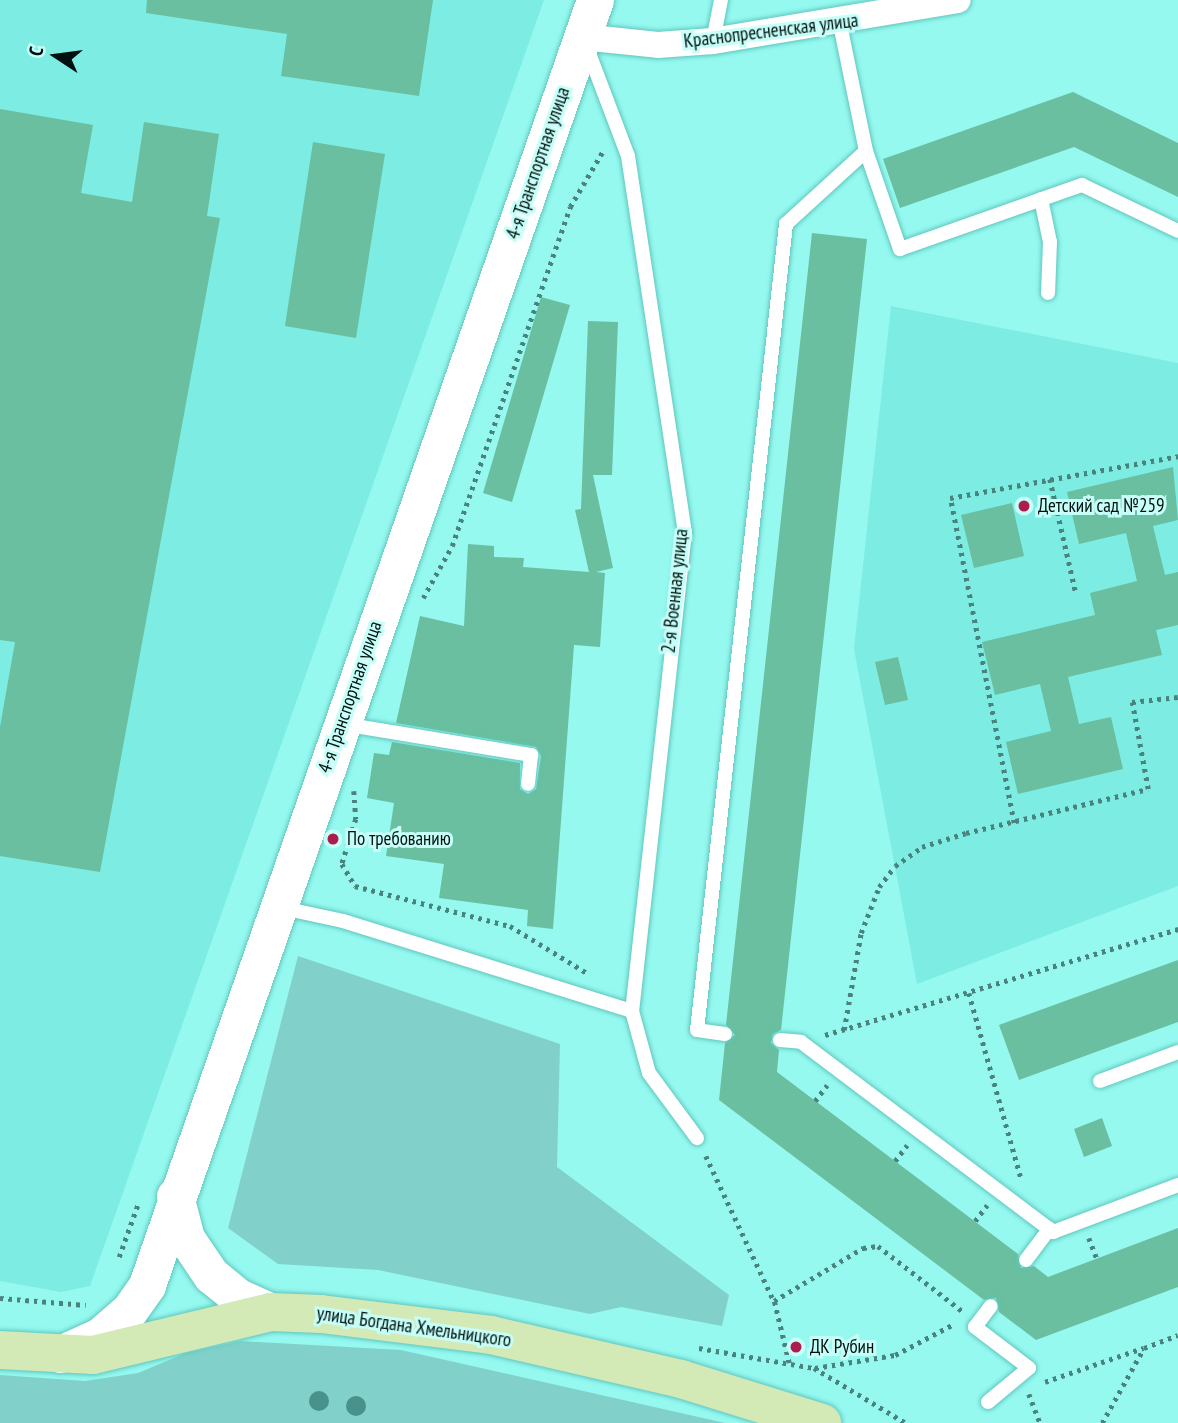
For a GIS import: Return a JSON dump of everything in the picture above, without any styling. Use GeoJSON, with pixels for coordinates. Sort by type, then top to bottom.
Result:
{"type":"FeatureCollection","features":[{"type":"Feature","properties":{"kind":"main road","name":"4-я Транспортная улица"},"geometry":{"type":"LineString","coordinates":[[56,1356],[100,1336],[129,1311],[147,1285],[175,1196],[595,0]]}},
{"type":"Feature","properties":{"kind":"main road"},"geometry":{"type":"LineString","coordinates":[[175,1196],[186,1238],[211,1275],[238,1297],[271,1312]]}},
{"type":"Feature","properties":{"kind":"main road","name":"улица Богдана Хмельницкого"},"geometry":{"type":"LineString","coordinates":[[0,1350],[56,1356],[121,1349],[271,1312],[491,1335],[681,1378],[822,1423]]}},
{"type":"Feature","properties":{"kind":"street","name":"Краснопресненская улица"},"geometry":{"type":"LineString","coordinates":[[582,37],[658,45],[713,41],[840,24],[958,0]]}},
{"type":"Feature","properties":{"kind":"lane"},"geometry":{"type":"LineString","coordinates":[[713,41],[721,0]]}},
{"type":"Feature","properties":{"kind":"lane"},"geometry":{"type":"LineString","coordinates":[[840,24],[866,151],[900,249],[1082,185],[1178,232]]}},
{"type":"Feature","properties":{"kind":"lane","name":"2-я Военная улица"},"geometry":{"type":"LineString","coordinates":[[582,37],[628,156],[685,532],[632,1011],[649,1073],[698,1138]]}},
{"type":"Feature","properties":{"kind":"lane"},"geometry":{"type":"LineString","coordinates":[[726,1034],[697,1030],[786,224],[866,151]]}},
{"type":"Feature","properties":{"kind":"lane"},"geometry":{"type":"LineString","coordinates":[[1041,200],[1050,242],[1048,293]]}},
{"type":"Feature","properties":{"kind":"lane"},"geometry":{"type":"LineString","coordinates":[[341,723],[531,755],[528,784]]}},
{"type":"Feature","properties":{"kind":"lane"},"geometry":{"type":"LineString","coordinates":[[276,907],[343,921],[632,1011]]}},
{"type":"Feature","properties":{"kind":"lane"},"geometry":{"type":"LineString","coordinates":[[780,1040],[801,1042],[1049,1229]]}},
{"type":"Feature","properties":{"kind":"lane"},"geometry":{"type":"LineString","coordinates":[[1100,1081],[1178,1052]]}},
{"type":"Feature","properties":{"kind":"lane"},"geometry":{"type":"LineString","coordinates":[[1026,1260],[1049,1229],[1178,1185]]}},
{"type":"Feature","properties":{"kind":"lane"},"geometry":{"type":"LineString","coordinates":[[988,1402],[1029,1368],[975,1327],[991,1306]]}},
{"type":"Feature","properties":{"kind":"path"},"geometry":{"type":"LineString","coordinates":[[420,604],[452,546],[527,317],[570,207],[602,156],[613,116]]}},
{"type":"Feature","properties":{"kind":"path"},"geometry":{"type":"LineString","coordinates":[[1014,823],[950,498],[1178,456]]}},
{"type":"Feature","properties":{"kind":"path"},"geometry":{"type":"LineString","coordinates":[[1050,478],[1076,593]]}},
{"type":"Feature","properties":{"kind":"path"},"geometry":{"type":"LineString","coordinates":[[844,1030],[861,933],[879,887],[895,866],[922,847],[1148,789],[1132,702],[1178,697]]}},
{"type":"Feature","properties":{"kind":"path"},"geometry":{"type":"LineString","coordinates":[[358,777],[356,819],[342,864],[355,886],[510,926],[567,957]]}},
{"type":"Feature","properties":{"kind":"path"},"geometry":{"type":"LineString","coordinates":[[801,1042],[1178,929]]}},
{"type":"Feature","properties":{"kind":"path"},"geometry":{"type":"LineString","coordinates":[[969,993],[1032,1217]]}},
{"type":"Feature","properties":{"kind":"path"},"geometry":{"type":"LineString","coordinates":[[815,1101],[827,1085]]}},
{"type":"Feature","properties":{"kind":"path"},"geometry":{"type":"LineString","coordinates":[[698,1138],[775,1301],[789,1363]]}},
{"type":"Feature","properties":{"kind":"path"},"geometry":{"type":"LineString","coordinates":[[895,1161],[906,1146]]}},
{"type":"Feature","properties":{"kind":"path"},"geometry":{"type":"LineString","coordinates":[[975,1221],[986,1206]]}},
{"type":"Feature","properties":{"kind":"path"},"geometry":{"type":"LineString","coordinates":[[1088,1238],[1097,1259]]}},
{"type":"Feature","properties":{"kind":"path"},"geometry":{"type":"LineString","coordinates":[[775,1301],[863,1248],[878,1247],[968,1315],[895,1355],[814,1368],[905,1423]]}},
{"type":"Feature","properties":{"kind":"path"},"geometry":{"type":"LineString","coordinates":[[1041,1383],[1178,1335]]}},
{"type":"Feature","properties":{"kind":"path"},"geometry":{"type":"LineString","coordinates":[[1102,1423],[1144,1348]]}},
{"type":"Feature","properties":{"kind":"shaded area"},"geometry":{"type":"Polygon","coordinates":[[[0,0],[544,0],[90,1286],[61,1292],[0,1281],[0,0]]]}},
{"type":"Feature","properties":{"kind":"shaded area","name":"Детский сад №259"},"geometry":{"type":"Polygon","coordinates":[[[891,306],[1178,363],[1178,886],[917,984],[854,649],[891,306]]]}},
{"type":"Feature","properties":{"kind":"shaded area"},"geometry":{"type":"Polygon","coordinates":[[[298,956],[560,1044],[557,1167],[729,1295],[722,1326],[621,1307],[590,1314],[378,1270],[278,1264],[228,1228],[298,956]]]}},
{"type":"Feature","properties":{"kind":"shaded area"},"geometry":{"type":"Polygon","coordinates":[[[240,1341],[401,1350],[725,1423],[0,1423],[0,1375],[85,1381],[138,1373],[186,1353],[240,1341]]]}},
{"type":"Feature","properties":{"kind":"building"},"geometry":{"type":"Polygon","coordinates":[[[147,0],[433,0],[419,96],[281,76],[287,34],[146,13],[147,0]]]}},
{"type":"Feature","properties":{"kind":"building"},"geometry":{"type":"Polygon","coordinates":[[[1073,92],[1178,143],[1178,197],[1074,147],[900,208],[883,159],[1073,92]]]}},
{"type":"Feature","properties":{"kind":"building"},"geometry":{"type":"Polygon","coordinates":[[[0,109],[93,125],[81,193],[132,202],[144,122],[219,134],[207,216],[220,218],[100,872],[0,856],[0,727],[15,642],[0,640],[0,109]]]}},
{"type":"Feature","properties":{"kind":"building"},"geometry":{"type":"Polygon","coordinates":[[[313,142],[385,154],[356,338],[285,326],[313,142]]]}},
{"type":"Feature","properties":{"kind":"building"},"geometry":{"type":"Polygon","coordinates":[[[812,233],[867,239],[781,1030],[773,1034],[771,1043],[779,1050],[777,1072],[1018,1254],[1021,1268],[1034,1266],[1048,1277],[1178,1228],[1178,1287],[1036,1340],[999,1312],[996,1298],[984,1300],[719,1100],[725,1043],[735,1035],[726,1025],[812,233]]]}},
{"type":"Feature","properties":{"kind":"building"},"geometry":{"type":"Polygon","coordinates":[[[541,297],[570,305],[512,502],[483,493],[541,297]]]}},
{"type":"Feature","properties":{"kind":"building"},"geometry":{"type":"Polygon","coordinates":[[[588,321],[618,322],[612,475],[593,475],[613,568],[596,572],[605,573],[600,647],[574,645],[553,929],[527,926],[528,910],[439,898],[444,864],[386,856],[394,803],[367,798],[374,753],[389,755],[392,742],[520,763],[520,789],[528,794],[536,789],[541,756],[536,747],[396,723],[420,616],[464,626],[468,544],[494,546],[494,557],[524,558],[523,567],[589,572],[575,510],[581,509],[588,321]]]}},
{"type":"Feature","properties":{"kind":"building"},"geometry":{"type":"Polygon","coordinates":[[[1173,467],[1178,520],[1153,526],[1165,575],[1178,572],[1178,625],[1156,630],[1162,655],[1068,677],[1079,724],[1111,717],[1123,769],[1018,794],[1006,742],[1051,731],[1040,684],[995,695],[982,642],[1095,615],[1090,593],[1137,581],[1126,533],[1079,544],[1067,492],[1173,467]]]}},
{"type":"Feature","properties":{"kind":"building"},"geometry":{"type":"Polygon","coordinates":[[[1012,503],[1024,556],[974,568],[961,515],[1012,503]]]}},
{"type":"Feature","properties":{"kind":"building"},"geometry":{"type":"Polygon","coordinates":[[[898,657],[908,700],[885,705],[875,662],[898,657]]]}},
{"type":"Feature","properties":{"kind":"building"},"geometry":{"type":"Polygon","coordinates":[[[1178,960],[1178,1022],[1019,1080],[999,1025],[1178,960]]]}},
{"type":"Feature","properties":{"kind":"building"},"geometry":{"type":"Polygon","coordinates":[[[1102,1118],[1112,1146],[1084,1157],[1074,1129],[1102,1118]]]}},
{"type":"Feature","properties":{"kind":"place","name":"Детский сад №259"},"geometry":{"type":"Point","coordinates":[1024,506]}},
{"type":"Feature","properties":{"kind":"place","name":"По требованию"},"geometry":{"type":"Point","coordinates":[333,839]}},
{"type":"Feature","properties":{"kind":"place","name":"ДК Рубин"},"geometry":{"type":"Point","coordinates":[796,1347]}}]}
